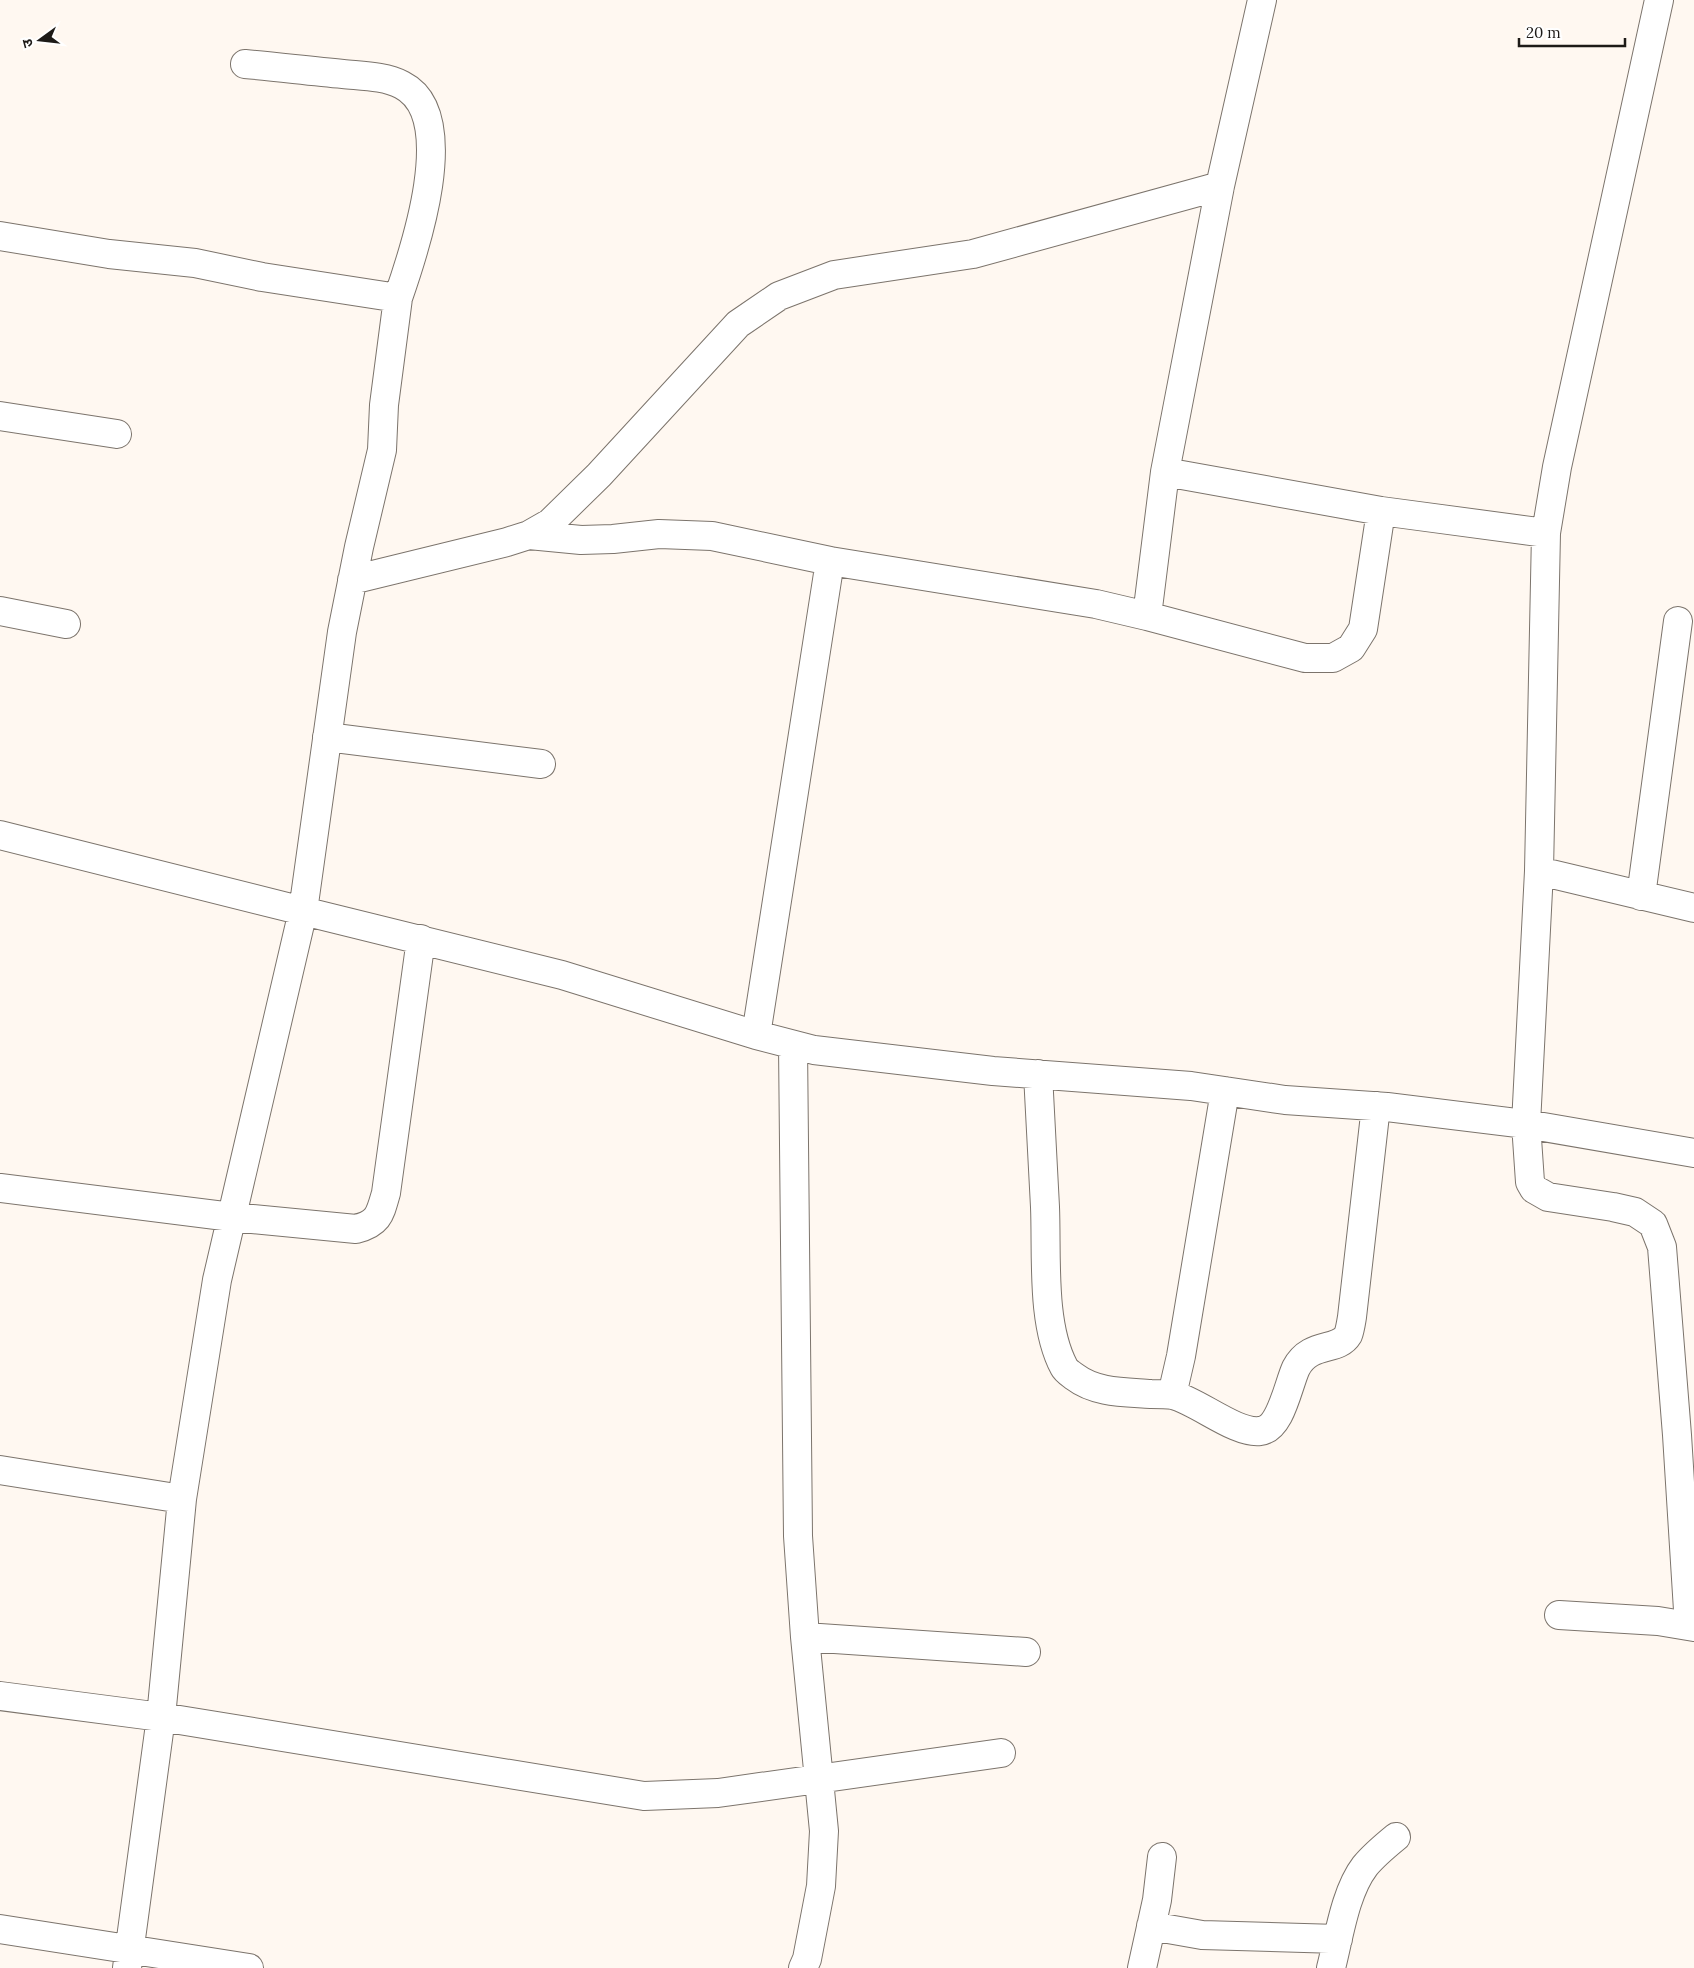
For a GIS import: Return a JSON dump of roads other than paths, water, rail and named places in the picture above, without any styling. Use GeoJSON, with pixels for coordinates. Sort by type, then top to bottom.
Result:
{"type":"FeatureCollection","features":[{"type":"Feature","properties":{"kind":"street"},"geometry":{"type":"LineString","coordinates":[[1147,616],[1165,472],[1220,186],[1262,0]]}},
{"type":"Feature","properties":{"kind":"street"},"geometry":{"type":"LineString","coordinates":[[1559,1615],[1658,1621],[1691,1627],[1662,1246],[1653,1224],[1635,1212],[1548,1197],[1534,1189],[1530,1182],[1526,1124],[1539,870],[1546,533],[1561,449],[1659,0]]}},
{"type":"Feature","properties":{"kind":"street"},"geometry":{"type":"LineString","coordinates":[[128,1959],[161,1717],[182,1499],[217,1280],[304,911],[342,632],[382,450],[384,405],[398,298],[415,250],[427,203],[430,149],[428,120],[415,93],[402,84],[379,78],[245,64]]}},
{"type":"Feature","properties":{"kind":"street"},"geometry":{"type":"LineString","coordinates":[[352,580],[529,535],[550,523],[599,475],[738,324],[779,296],[834,275],[973,254],[1220,186]]}},
{"type":"Feature","properties":{"kind":"street"},"geometry":{"type":"LineString","coordinates":[[0,236],[109,254],[195,263],[398,298]]}},
{"type":"Feature","properties":{"kind":"street"},"geometry":{"type":"LineString","coordinates":[[0,416],[117,434]]}},
{"type":"Feature","properties":{"kind":"street"},"geometry":{"type":"LineString","coordinates":[[1165,472],[1381,511],[1546,533]]}},
{"type":"Feature","properties":{"kind":"street"},"geometry":{"type":"LineString","coordinates":[[529,535],[581,540],[659,534],[712,536],[830,561],[1068,599],[1147,616],[1305,658],[1333,658],[1351,648],[1363,629],[1381,511]]}},
{"type":"Feature","properties":{"kind":"street"},"geometry":{"type":"LineString","coordinates":[[756,1035],[830,561]]}},
{"type":"Feature","properties":{"kind":"street"},"geometry":{"type":"LineString","coordinates":[[0,611],[66,624]]}},
{"type":"Feature","properties":{"kind":"street"},"geometry":{"type":"LineString","coordinates":[[1641,896],[1678,621]]}},
{"type":"Feature","properties":{"kind":"street"},"geometry":{"type":"LineString","coordinates":[[327,737],[541,764]]}},
{"type":"Feature","properties":{"kind":"street"},"geometry":{"type":"LineString","coordinates":[[0,835],[562,975],[756,1035],[814,1050],[993,1071],[1191,1086],[1285,1100],[1376,1106],[1526,1124],[1694,1153]]}},
{"type":"Feature","properties":{"kind":"street"},"geometry":{"type":"LineString","coordinates":[[1539,870],[1694,908]]}},
{"type":"Feature","properties":{"kind":"street"},"geometry":{"type":"LineString","coordinates":[[0,1188],[232,1217],[356,1229],[369,1226],[379,1216],[386,1193],[421,939]]}},
{"type":"Feature","properties":{"kind":"street"},"geometry":{"type":"LineString","coordinates":[[793,1045],[798,1536],[824,1831],[821,1886],[807,1959],[803,1968]]}},
{"type":"Feature","properties":{"kind":"street"},"geometry":{"type":"LineString","coordinates":[[1038,1074],[1047,1287],[1054,1344],[1065,1369],[1085,1384],[1114,1391],[1172,1395],[1196,1404],[1229,1423],[1250,1431],[1261,1431],[1271,1427],[1278,1415],[1296,1368],[1302,1359],[1313,1350],[1342,1342],[1348,1335],[1352,1317],[1376,1106]]}},
{"type":"Feature","properties":{"kind":"street"},"geometry":{"type":"LineString","coordinates":[[1172,1395],[1181,1356],[1224,1091]]}},
{"type":"Feature","properties":{"kind":"street"},"geometry":{"type":"LineString","coordinates":[[0,1470],[182,1499]]}},
{"type":"Feature","properties":{"kind":"street"},"geometry":{"type":"LineString","coordinates":[[806,1637],[1026,1652]]}},
{"type":"Feature","properties":{"kind":"street"},"geometry":{"type":"LineString","coordinates":[[0,1696],[161,1717],[644,1796],[718,1793],[1001,1753]]}},
{"type":"Feature","properties":{"kind":"street"},"geometry":{"type":"LineString","coordinates":[[1331,1968],[1353,1887],[1364,1867],[1396,1837]]}},
{"type":"Feature","properties":{"kind":"street"},"geometry":{"type":"LineString","coordinates":[[1142,1968],[1162,1857]]}},
{"type":"Feature","properties":{"kind":"street"},"geometry":{"type":"LineString","coordinates":[[1151,1926],[1202,1935],[1338,1940]]}},
{"type":"Feature","properties":{"kind":"street"},"geometry":{"type":"LineString","coordinates":[[0,1929],[128,1959],[248,1968]]}}]}
